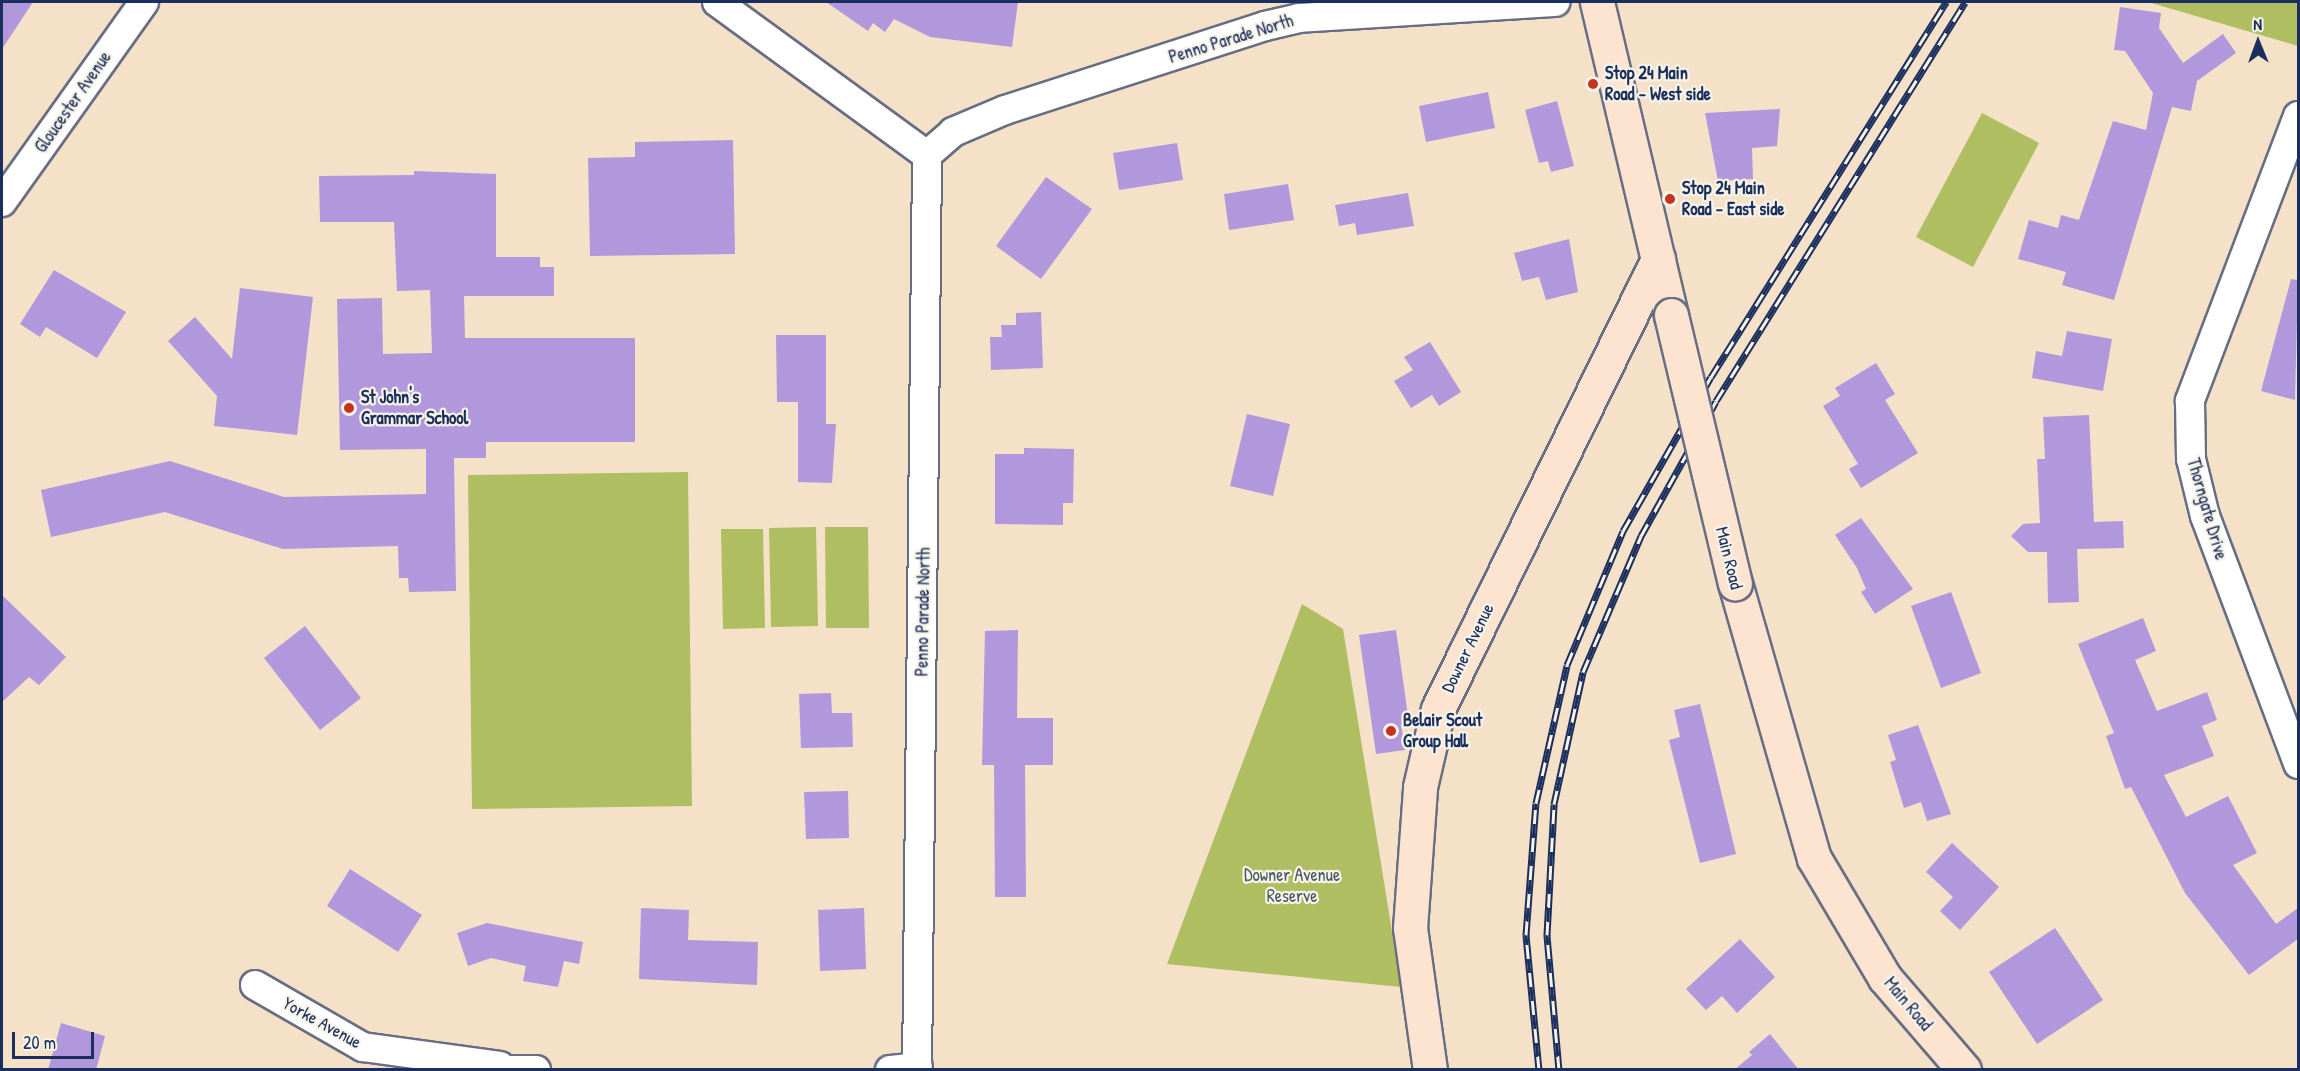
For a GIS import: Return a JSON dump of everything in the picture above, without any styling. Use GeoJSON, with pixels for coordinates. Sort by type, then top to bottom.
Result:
{"type":"FeatureCollection","features":[{"type":"Feature","properties":{"kind":"main road","name":"Main Road"},"geometry":{"type":"LineString","coordinates":[[1597,2],[1735,583],[1814,858],[1885,978],[1964,1070]]}},
{"type":"Feature","properties":{"kind":"main road","name":"Downer Avenue"},"geometry":{"type":"LineString","coordinates":[[1430,1070],[1410,928],[1420,786],[1438,709],[1658,260]]}},
{"type":"Feature","properties":{"kind":"street","name":"Gloucester Avenue"},"geometry":{"type":"LineString","coordinates":[[2,202],[144,2]]}},
{"type":"Feature","properties":{"kind":"street"},"geometry":{"type":"LineString","coordinates":[[717,2],[927,155]]}},
{"type":"Feature","properties":{"kind":"street","name":"Penno Parade North"},"geometry":{"type":"LineString","coordinates":[[909,1068],[927,155],[953,132],[1005,110],[1265,26],[1299,18],[1556,2]]}},
{"type":"Feature","properties":{"kind":"street","name":"Thorngate Drive"},"geometry":{"type":"LineString","coordinates":[[2298,116],[2190,401],[2191,459],[2205,516],[2298,764]]}},
{"type":"Feature","properties":{"kind":"street","name":"Yorke Avenue"},"geometry":{"type":"LineString","coordinates":[[255,985],[363,1047],[495,1068],[536,1070]]}},
{"type":"Feature","properties":{"kind":"green space"},"geometry":{"type":"Polygon","coordinates":[[[2148,2],[2298,2],[2298,46],[2148,2]]]}},
{"type":"Feature","properties":{"kind":"green space"},"geometry":{"type":"Polygon","coordinates":[[[1982,113],[2039,143],[1973,267],[1916,237],[1982,113]]]}},
{"type":"Feature","properties":{"kind":"green space"},"geometry":{"type":"Polygon","coordinates":[[[688,472],[692,806],[472,809],[468,475],[688,472]]]}},
{"type":"Feature","properties":{"kind":"green space"},"geometry":{"type":"Polygon","coordinates":[[[816,527],[818,626],[771,627],[769,528],[816,527]]]}},
{"type":"Feature","properties":{"kind":"green space"},"geometry":{"type":"Polygon","coordinates":[[[825,527],[868,527],[869,628],[826,628],[825,527]]]}},
{"type":"Feature","properties":{"kind":"green space"},"geometry":{"type":"Polygon","coordinates":[[[721,529],[763,529],[765,628],[723,629],[721,529]]]}},
{"type":"Feature","properties":{"kind":"green space","name":"Downer Avenue Reserve"},"geometry":{"type":"Polygon","coordinates":[[[1302,604],[1343,629],[1401,987],[1167,964],[1302,604]]]}},
{"type":"Feature","properties":{"kind":"building"},"geometry":{"type":"Polygon","coordinates":[[[2,2],[33,2],[2,49],[2,2]]]}},
{"type":"Feature","properties":{"kind":"building"},"geometry":{"type":"Polygon","coordinates":[[[826,2],[1018,2],[1012,47],[930,37],[894,19],[885,32],[873,23],[868,31],[826,2]]]}},
{"type":"Feature","properties":{"kind":"building"},"geometry":{"type":"Polygon","coordinates":[[[2120,7],[2161,13],[2159,28],[2183,63],[2223,34],[2236,53],[2197,81],[2191,111],[2172,107],[2114,300],[2062,285],[2066,272],[2018,259],[2029,220],[2058,228],[2061,215],[2079,220],[2113,121],[2146,130],[2153,93],[2125,51],[2114,50],[2120,7]]]}},
{"type":"Feature","properties":{"kind":"building"},"geometry":{"type":"Polygon","coordinates":[[[1488,92],[1495,128],[1426,142],[1419,106],[1488,92]]]}},
{"type":"Feature","properties":{"kind":"building"},"geometry":{"type":"Polygon","coordinates":[[[1557,101],[1574,166],[1551,172],[1548,161],[1539,163],[1525,110],[1557,101]]]}},
{"type":"Feature","properties":{"kind":"building"},"geometry":{"type":"Polygon","coordinates":[[[1780,109],[1777,146],[1752,148],[1753,179],[1718,181],[1705,113],[1780,109]]]}},
{"type":"Feature","properties":{"kind":"building"},"geometry":{"type":"Polygon","coordinates":[[[733,140],[735,254],[590,256],[588,158],[635,157],[635,142],[733,140]]]}},
{"type":"Feature","properties":{"kind":"building"},"geometry":{"type":"Polygon","coordinates":[[[1177,143],[1183,180],[1119,190],[1113,153],[1177,143]]]}},
{"type":"Feature","properties":{"kind":"building"},"geometry":{"type":"Polygon","coordinates":[[[414,171],[496,174],[496,257],[540,257],[540,267],[554,267],[554,296],[464,296],[465,338],[635,338],[635,442],[486,442],[486,458],[454,458],[456,591],[409,592],[408,578],[399,578],[398,546],[283,549],[165,512],[51,537],[41,490],[170,461],[284,497],[426,494],[426,449],[340,450],[337,299],[382,298],[383,354],[432,353],[430,290],[397,291],[394,222],[320,222],[319,176],[414,175],[414,171]]]}},
{"type":"Feature","properties":{"kind":"building"},"geometry":{"type":"Polygon","coordinates":[[[1046,177],[1092,209],[1041,279],[996,246],[1046,177]]]}},
{"type":"Feature","properties":{"kind":"building"},"geometry":{"type":"Polygon","coordinates":[[[1288,184],[1294,220],[1229,230],[1224,194],[1288,184]]]}},
{"type":"Feature","properties":{"kind":"building"},"geometry":{"type":"Polygon","coordinates":[[[1408,193],[1414,226],[1357,235],[1355,223],[1339,226],[1335,205],[1408,193]]]}},
{"type":"Feature","properties":{"kind":"building"},"geometry":{"type":"Polygon","coordinates":[[[1569,239],[1578,292],[1546,300],[1539,277],[1522,281],[1514,253],[1569,239]]]}},
{"type":"Feature","properties":{"kind":"building"},"geometry":{"type":"Polygon","coordinates":[[[54,270],[126,312],[97,358],[46,327],[40,337],[20,324],[54,270]]]}},
{"type":"Feature","properties":{"kind":"building"},"geometry":{"type":"Polygon","coordinates":[[[2291,279],[2298,280],[2295,400],[2261,391],[2291,279]]]}},
{"type":"Feature","properties":{"kind":"building"},"geometry":{"type":"Polygon","coordinates":[[[240,288],[313,297],[297,435],[214,426],[217,396],[168,341],[195,317],[232,359],[240,288]]]}},
{"type":"Feature","properties":{"kind":"building"},"geometry":{"type":"Polygon","coordinates":[[[1041,312],[1043,368],[991,370],[990,337],[1002,337],[1001,325],[1016,325],[1016,313],[1041,312]]]}},
{"type":"Feature","properties":{"kind":"building"},"geometry":{"type":"Polygon","coordinates":[[[2067,331],[2112,339],[2103,391],[2032,378],[2036,351],[2062,356],[2067,331]]]}},
{"type":"Feature","properties":{"kind":"building"},"geometry":{"type":"Polygon","coordinates":[[[776,335],[826,335],[826,424],[836,424],[832,483],[798,482],[798,402],[777,402],[776,335]]]}},
{"type":"Feature","properties":{"kind":"building"},"geometry":{"type":"Polygon","coordinates":[[[1430,342],[1461,392],[1439,406],[1432,395],[1411,408],[1394,381],[1413,370],[1404,357],[1430,342]]]}},
{"type":"Feature","properties":{"kind":"building"},"geometry":{"type":"Polygon","coordinates":[[[1876,363],[1895,394],[1885,400],[1918,453],[1861,488],[1849,469],[1858,464],[1823,406],[1840,396],[1835,388],[1876,363]]]}},
{"type":"Feature","properties":{"kind":"building"},"geometry":{"type":"Polygon","coordinates":[[[1247,414],[1290,424],[1273,496],[1230,486],[1247,414]]]}},
{"type":"Feature","properties":{"kind":"building"},"geometry":{"type":"Polygon","coordinates":[[[2089,415],[2094,522],[2123,521],[2124,548],[2077,549],[2079,602],[2048,603],[2047,552],[2028,552],[2011,536],[2023,524],[2040,523],[2037,459],[2045,459],[2043,417],[2089,415]]]}},
{"type":"Feature","properties":{"kind":"building"},"geometry":{"type":"Polygon","coordinates":[[[1024,448],[1074,449],[1073,503],[1063,503],[1063,525],[995,524],[995,454],[1024,454],[1024,448]]]}},
{"type":"Feature","properties":{"kind":"building"},"geometry":{"type":"Polygon","coordinates":[[[1861,518],[1913,589],[1875,614],[1861,592],[1866,589],[1857,568],[1835,535],[1861,518]]]}},
{"type":"Feature","properties":{"kind":"building"},"geometry":{"type":"Polygon","coordinates":[[[1951,592],[1981,673],[1941,688],[1911,606],[1951,592]]]}},
{"type":"Feature","properties":{"kind":"building"},"geometry":{"type":"Polygon","coordinates":[[[2,595],[66,657],[39,685],[29,677],[2,702],[2,595]]]}},
{"type":"Feature","properties":{"kind":"building"},"geometry":{"type":"Polygon","coordinates":[[[2143,618],[2156,651],[2135,660],[2157,711],[2207,692],[2217,720],[2202,726],[2214,756],[2164,775],[2186,817],[2228,796],[2257,853],[2233,865],[2276,924],[2298,908],[2298,939],[2249,975],[2185,893],[2131,787],[2125,789],[2106,736],[2114,733],[2078,644],[2143,618]]]}},
{"type":"Feature","properties":{"kind":"building"},"geometry":{"type":"Polygon","coordinates":[[[305,626],[361,698],[320,730],[264,658],[305,626]]]}},
{"type":"Feature","properties":{"kind":"building"},"geometry":{"type":"Polygon","coordinates":[[[1018,630],[1017,718],[1053,718],[1053,765],[1025,765],[1026,897],[995,897],[994,765],[982,765],[985,631],[1018,630]]]}},
{"type":"Feature","properties":{"kind":"building"},"geometry":{"type":"Polygon","coordinates":[[[1396,630],[1409,723],[1401,724],[1405,750],[1376,754],[1359,635],[1396,630]]]}},
{"type":"Feature","properties":{"kind":"building"},"geometry":{"type":"Polygon","coordinates":[[[831,693],[832,713],[852,713],[853,747],[801,748],[799,694],[831,693]]]}},
{"type":"Feature","properties":{"kind":"building"},"geometry":{"type":"Polygon","coordinates":[[[1700,704],[1736,854],[1700,863],[1669,740],[1680,737],[1674,710],[1700,704]]]}},
{"type":"Feature","properties":{"kind":"building"},"geometry":{"type":"Polygon","coordinates":[[[1918,725],[1951,814],[1927,821],[1921,802],[1904,808],[1890,762],[1896,760],[1888,735],[1918,725]]]}},
{"type":"Feature","properties":{"kind":"building"},"geometry":{"type":"Polygon","coordinates":[[[848,791],[849,838],[806,839],[804,792],[848,791]]]}},
{"type":"Feature","properties":{"kind":"building"},"geometry":{"type":"Polygon","coordinates":[[[1952,843],[1999,887],[1960,930],[1940,911],[1953,897],[1926,872],[1952,843]]]}},
{"type":"Feature","properties":{"kind":"building"},"geometry":{"type":"Polygon","coordinates":[[[350,869],[422,915],[398,952],[327,906],[350,869]]]}},
{"type":"Feature","properties":{"kind":"building"},"geometry":{"type":"Polygon","coordinates":[[[641,908],[689,910],[688,940],[758,942],[757,985],[639,979],[641,908]]]}},
{"type":"Feature","properties":{"kind":"building"},"geometry":{"type":"Polygon","coordinates":[[[864,908],[866,969],[820,971],[818,910],[864,908]]]}},
{"type":"Feature","properties":{"kind":"building"},"geometry":{"type":"Polygon","coordinates":[[[487,923],[583,942],[579,964],[564,961],[558,987],[523,981],[526,966],[491,958],[468,966],[457,933],[487,923]]]}},
{"type":"Feature","properties":{"kind":"building"},"geometry":{"type":"Polygon","coordinates":[[[2055,928],[2103,1000],[2037,1044],[1989,972],[2055,928]]]}},
{"type":"Feature","properties":{"kind":"building"},"geometry":{"type":"Polygon","coordinates":[[[1740,939],[1775,977],[1737,1013],[1722,996],[1706,1010],[1686,989],[1740,939]]]}},
{"type":"Feature","properties":{"kind":"building"},"geometry":{"type":"Polygon","coordinates":[[[61,1023],[105,1036],[96,1070],[48,1070],[61,1023]]]}},
{"type":"Feature","properties":{"kind":"building"},"geometry":{"type":"Polygon","coordinates":[[[1770,1034],[1799,1070],[1734,1070],[1752,1055],[1749,1052],[1770,1034]]]}},
{"type":"Feature","properties":{"kind":"railway"},"geometry":{"type":"LineString","coordinates":[[1539,1070],[1526,935],[1536,803],[1567,665],[1623,531],[1711,377],[1946,2]]}},
{"type":"Feature","properties":{"kind":"railway"},"geometry":{"type":"LineString","coordinates":[[1559,1070],[1547,935],[1554,804],[1583,672],[1641,536],[1716,401],[1965,2]]}},
{"type":"Feature","properties":{"kind":"place","name":"Stop 24 Main Road - West side"},"geometry":{"type":"Point","coordinates":[1593,84]}},
{"type":"Feature","properties":{"kind":"place","name":"Stop 24 Main Road - East side"},"geometry":{"type":"Point","coordinates":[1670,199]}},
{"type":"Feature","properties":{"kind":"place","name":"St John's Grammar School"},"geometry":{"type":"Point","coordinates":[349,408]}},
{"type":"Feature","properties":{"kind":"place","name":"Belair Scout Group Hall"},"geometry":{"type":"Point","coordinates":[1391,731]}}]}
